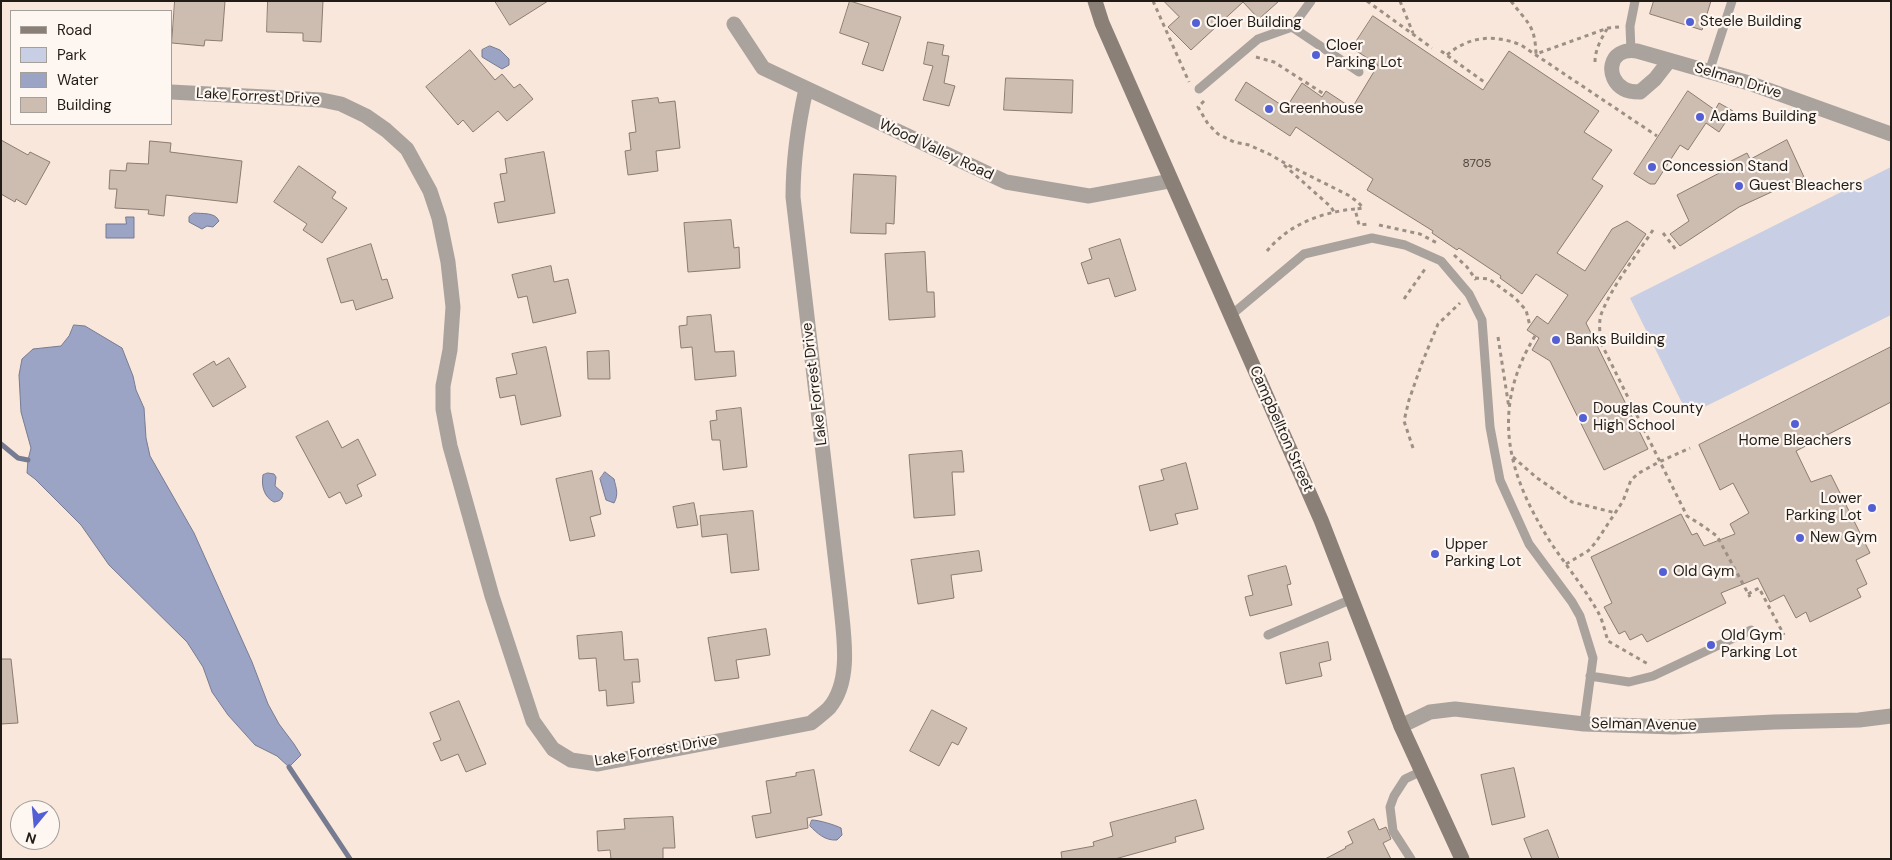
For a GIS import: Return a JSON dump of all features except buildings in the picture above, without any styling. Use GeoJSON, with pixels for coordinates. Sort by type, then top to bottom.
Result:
{"type":"FeatureCollection","features":[{"type":"Feature","properties":{"kind":"main road","name":"Campbellton Street"},"geometry":{"type":"LineString","coordinates":[[1095,1],[1102,22],[1170,181],[1321,520],[1401,726],[1462,859]]}},
{"type":"Feature","properties":{"kind":"street","name":"Wood Valley Road"},"geometry":{"type":"LineString","coordinates":[[734,24],[763,68],[1006,182],[1089,196],[1170,181]]}},
{"type":"Feature","properties":{"kind":"street"},"geometry":{"type":"LineString","coordinates":[[1631,51],[1626,50],[1617,54],[1613,61],[1612,71],[1615,81],[1631,92],[1640,92],[1647,88],[1669,61]]}},
{"type":"Feature","properties":{"kind":"street","name":"Selman Drive"},"geometry":{"type":"LineString","coordinates":[[1631,51],[1760,86],[1891,134]]}},
{"type":"Feature","properties":{"kind":"street","name":"Lake Forrest Drive"},"geometry":{"type":"LineString","coordinates":[[172,92],[322,100],[342,104],[366,116],[386,130],[407,149],[430,191],[440,218],[448,262],[453,307],[450,350],[443,386],[443,410],[450,446],[492,596],[533,720],[553,749],[571,760],[598,764],[811,723],[829,707],[843,680],[844,646],[840,598],[793,197],[793,164],[806,89]]}},
{"type":"Feature","properties":{"kind":"street","name":"Selman Avenue"},"geometry":{"type":"LineString","coordinates":[[1401,726],[1430,712],[1455,709],[1584,724],[1674,727],[1860,720],[1891,716]]}},
{"type":"Feature","properties":{"kind":"lane"},"geometry":{"type":"LineString","coordinates":[[1199,89],[1258,39],[1292,27],[1311,1]]}},
{"type":"Feature","properties":{"kind":"lane"},"geometry":{"type":"LineString","coordinates":[[1631,51],[1630,26],[1635,1]]}},
{"type":"Feature","properties":{"kind":"lane"},"geometry":{"type":"LineString","coordinates":[[1709,72],[1732,1]]}},
{"type":"Feature","properties":{"kind":"lane"},"geometry":{"type":"LineString","coordinates":[[1292,27],[1359,72]]}},
{"type":"Feature","properties":{"kind":"lane"},"geometry":{"type":"LineString","coordinates":[[1230,316],[1304,254],[1372,238],[1405,245],[1441,261],[1469,294],[1482,320],[1490,427],[1500,480],[1529,544],[1572,602],[1585,627],[1593,658],[1584,724]]}},
{"type":"Feature","properties":{"kind":"lane"},"geometry":{"type":"LineString","coordinates":[[1268,635],[1352,599]]}},
{"type":"Feature","properties":{"kind":"lane"},"geometry":{"type":"LineString","coordinates":[[1590,676],[1629,682],[1653,676],[1751,630]]}},
{"type":"Feature","properties":{"kind":"lane"},"geometry":{"type":"LineString","coordinates":[[1411,859],[1393,831],[1390,807],[1394,796],[1405,779],[1422,772]]}},
{"type":"Feature","properties":{"kind":"path"},"geometry":{"type":"LineString","coordinates":[[1152,1],[1190,85]]}},
{"type":"Feature","properties":{"kind":"path"},"geometry":{"type":"LineString","coordinates":[[1367,1],[1432,48]]}},
{"type":"Feature","properties":{"kind":"path"},"geometry":{"type":"LineString","coordinates":[[1400,1],[1413,34]]}},
{"type":"Feature","properties":{"kind":"path"},"geometry":{"type":"LineString","coordinates":[[1511,1],[1533,30],[1536,39],[1536,54]]}},
{"type":"Feature","properties":{"kind":"path"},"geometry":{"type":"LineString","coordinates":[[1536,54],[1608,28],[1630,26]]}},
{"type":"Feature","properties":{"kind":"path"},"geometry":{"type":"LineString","coordinates":[[1447,55],[1458,46],[1490,38],[1504,38],[1521,44],[1558,71],[1657,136]]}},
{"type":"Feature","properties":{"kind":"path"},"geometry":{"type":"LineString","coordinates":[[1441,51],[1487,84]]}},
{"type":"Feature","properties":{"kind":"path"},"geometry":{"type":"LineString","coordinates":[[1248,59],[1256,57],[1269,60],[1324,94]]}},
{"type":"Feature","properties":{"kind":"path"},"geometry":{"type":"LineString","coordinates":[[1206,99],[1198,107],[1208,124],[1218,134],[1234,142],[1271,154],[1331,207],[1334,212]]}},
{"type":"Feature","properties":{"kind":"path"},"geometry":{"type":"LineString","coordinates":[[1267,251],[1280,237],[1309,221],[1334,212],[1363,208],[1358,202],[1279,160]]}},
{"type":"Feature","properties":{"kind":"path"},"geometry":{"type":"LineString","coordinates":[[1355,209],[1359,224],[1386,225],[1420,234],[1444,247]]}},
{"type":"Feature","properties":{"kind":"path"},"geometry":{"type":"LineString","coordinates":[[1653,230],[1616,285],[1601,314],[1601,343],[1687,516],[1717,536],[1748,595],[1759,588],[1784,635]]}},
{"type":"Feature","properties":{"kind":"path"},"geometry":{"type":"LineString","coordinates":[[1663,233],[1677,251]]}},
{"type":"Feature","properties":{"kind":"path"},"geometry":{"type":"LineString","coordinates":[[1414,448],[1404,421],[1422,363],[1438,324],[1479,285],[1467,267],[1451,252]]}},
{"type":"Feature","properties":{"kind":"path"},"geometry":{"type":"LineString","coordinates":[[1404,299],[1426,269]]}},
{"type":"Feature","properties":{"kind":"path"},"geometry":{"type":"LineString","coordinates":[[1475,278],[1489,279],[1515,298],[1526,310],[1530,326]]}},
{"type":"Feature","properties":{"kind":"path"},"geometry":{"type":"LineString","coordinates":[[1497,332],[1509,408]]}},
{"type":"Feature","properties":{"kind":"path"},"geometry":{"type":"LineString","coordinates":[[1535,336],[1518,369],[1509,408],[1508,433],[1518,481],[1544,530],[1599,614],[1608,641],[1649,665]]}},
{"type":"Feature","properties":{"kind":"path"},"geometry":{"type":"LineString","coordinates":[[1566,564],[1588,551],[1616,513],[1628,491],[1631,480],[1639,473],[1659,462],[1690,448]]}},
{"type":"Feature","properties":{"kind":"path"},"geometry":{"type":"LineString","coordinates":[[1512,456],[1537,478],[1572,502],[1616,513]]}},
{"type":"Feature","properties":{"kind":"green space"},"geometry":{"type":"Polygon","coordinates":[[[1891,167],[1891,315],[1688,415],[1630,298],[1891,167]]]}},
{"type":"Feature","properties":{"kind":"water"},"geometry":{"type":"Polygon","coordinates":[[[490,46],[500,50],[509,59],[509,65],[502,69],[482,57],[482,50],[490,46]]]}},
{"type":"Feature","properties":{"kind":"water"},"geometry":{"type":"Polygon","coordinates":[[[194,213],[212,215],[219,221],[213,227],[207,226],[202,229],[189,222],[189,217],[194,213]]]}},
{"type":"Feature","properties":{"kind":"water"},"geometry":{"type":"Polygon","coordinates":[[[126,217],[134,217],[134,238],[106,238],[106,224],[126,224],[126,217]]]}},
{"type":"Feature","properties":{"kind":"water"},"geometry":{"type":"Polygon","coordinates":[[[74,325],[85,326],[122,348],[144,408],[146,438],[150,456],[194,533],[252,662],[268,704],[279,724],[301,755],[289,767],[277,756],[255,745],[228,715],[212,692],[203,667],[187,642],[109,565],[81,525],[27,473],[31,448],[21,412],[19,375],[22,359],[33,349],[61,346],[69,336],[74,325]]]}},
{"type":"Feature","properties":{"kind":"water"},"geometry":{"type":"Polygon","coordinates":[[[605,472],[614,479],[617,494],[614,503],[606,500],[600,479],[605,472]]]}},
{"type":"Feature","properties":{"kind":"water"},"geometry":{"type":"Polygon","coordinates":[[[268,473],[274,474],[276,477],[275,486],[283,493],[278,501],[274,502],[271,500],[264,491],[263,475],[268,473]]]}},
{"type":"Feature","properties":{"kind":"water"},"geometry":{"type":"Polygon","coordinates":[[[812,820],[841,828],[842,835],[837,840],[825,838],[810,826],[812,820]]]}},
{"type":"Feature","properties":{"kind":"waterway"},"geometry":{"type":"LineString","coordinates":[[1,444],[18,458],[28,460]]}},
{"type":"Feature","properties":{"kind":"waterway"},"geometry":{"type":"LineString","coordinates":[[289,767],[350,859]]}},
{"type":"Feature","properties":{"kind":"place","name":"Steele Building"},"geometry":{"type":"Point","coordinates":[1690,22]}},
{"type":"Feature","properties":{"kind":"place","name":"Cloer Building"},"geometry":{"type":"Point","coordinates":[1196,23]}},
{"type":"Feature","properties":{"kind":"place","name":"Cloer Parking Lot"},"geometry":{"type":"Point","coordinates":[1316,55]}},
{"type":"Feature","properties":{"kind":"place","name":"Greenhouse"},"geometry":{"type":"Point","coordinates":[1269,109]}},
{"type":"Feature","properties":{"kind":"place","name":"Adams Building"},"geometry":{"type":"Point","coordinates":[1700,117]}},
{"type":"Feature","properties":{"kind":"place","name":"Concession Stand"},"geometry":{"type":"Point","coordinates":[1652,167]}},
{"type":"Feature","properties":{"kind":"place","name":"Guest Bleachers"},"geometry":{"type":"Point","coordinates":[1739,186]}},
{"type":"Feature","properties":{"kind":"place","name":"Banks Building"},"geometry":{"type":"Point","coordinates":[1556,340]}},
{"type":"Feature","properties":{"kind":"place","name":"Douglas County High School"},"geometry":{"type":"Point","coordinates":[1583,418]}},
{"type":"Feature","properties":{"kind":"place","name":"Home Bleachers"},"geometry":{"type":"Point","coordinates":[1795,424]}},
{"type":"Feature","properties":{"kind":"place","name":"Lower Parking Lot"},"geometry":{"type":"Point","coordinates":[1872,508]}},
{"type":"Feature","properties":{"kind":"place","name":"New Gym"},"geometry":{"type":"Point","coordinates":[1800,538]}},
{"type":"Feature","properties":{"kind":"place","name":"Upper Parking Lot"},"geometry":{"type":"Point","coordinates":[1435,554]}},
{"type":"Feature","properties":{"kind":"place","name":"Old Gym"},"geometry":{"type":"Point","coordinates":[1663,572]}},
{"type":"Feature","properties":{"kind":"place","name":"Old Gym Parking Lot"},"geometry":{"type":"Point","coordinates":[1711,645]}}]}
